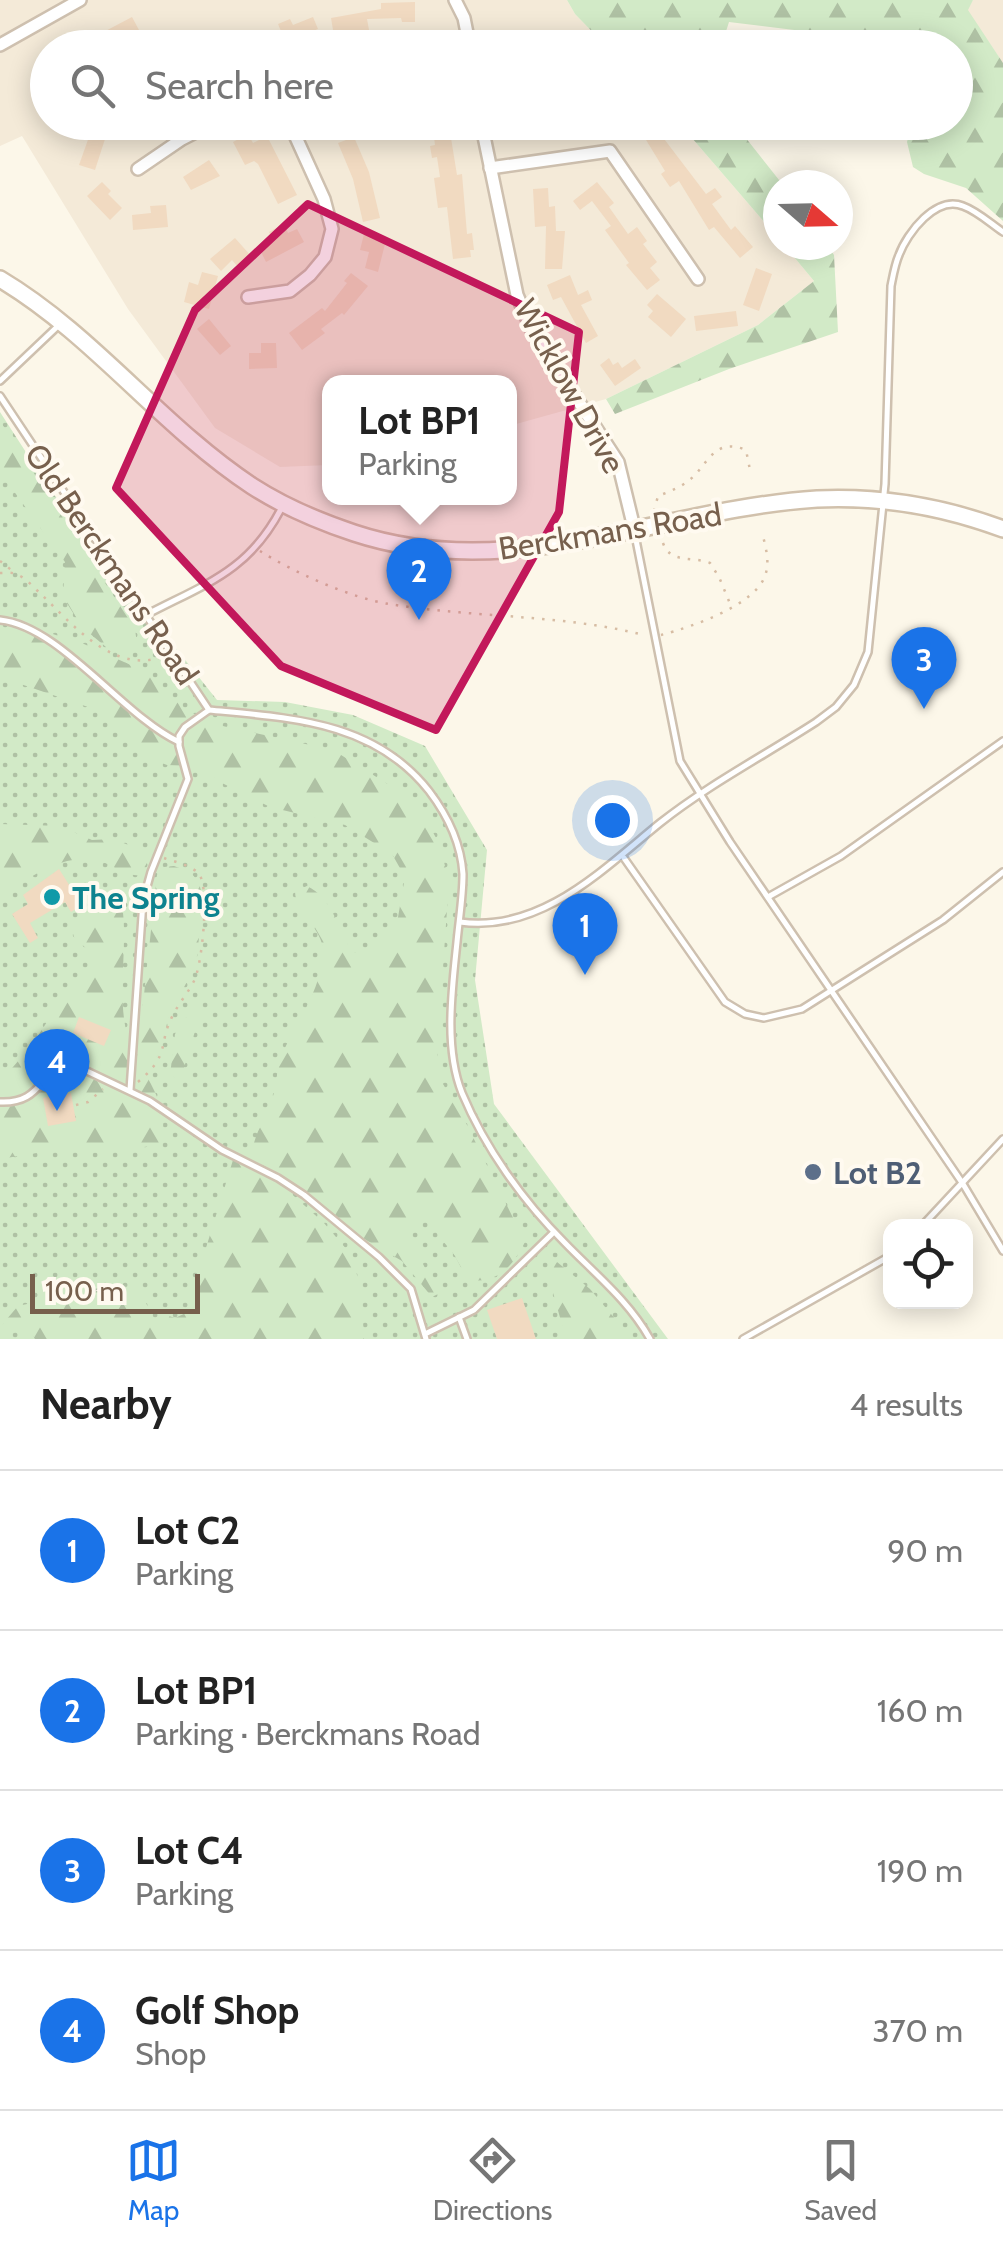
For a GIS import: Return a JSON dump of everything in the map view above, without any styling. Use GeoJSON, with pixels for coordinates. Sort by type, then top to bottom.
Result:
{"type":"FeatureCollection","features":[{"type":"Feature","properties":{"kind":"main road","name":"Berckmans Road"},"geometry":{"type":"LineString","coordinates":[[0,280],[61,323],[194,442],[250,485],[283,504],[357,534],[394,544],[460,552],[544,548],[793,502],[840,498],[948,512],[1003,529]]}},
{"type":"Feature","properties":{"kind":"street"},"geometry":{"type":"LineString","coordinates":[[0,46],[80,0]]}},
{"type":"Feature","properties":{"kind":"street"},"geometry":{"type":"LineString","coordinates":[[455,0],[466,30]]}},
{"type":"Feature","properties":{"kind":"street"},"geometry":{"type":"LineString","coordinates":[[138,169],[181,140]]}},
{"type":"Feature","properties":{"kind":"street"},"geometry":{"type":"LineString","coordinates":[[248,298],[290,291],[325,257],[332,230],[324,199],[297,140]]}},
{"type":"Feature","properties":{"kind":"street","name":"Wicklow Drive"},"geometry":{"type":"LineString","coordinates":[[485,140],[517,295],[532,330],[618,462],[635,532]]}},
{"type":"Feature","properties":{"kind":"street"},"geometry":{"type":"LineString","coordinates":[[490,168],[610,151],[698,279]]}},
{"type":"Feature","properties":{"kind":"lane"},"geometry":{"type":"LineString","coordinates":[[459,922],[494,924],[540,908],[588,884],[661,822],[816,722],[836,707],[854,685],[868,652],[882,501],[891,286],[899,252],[917,226],[934,210],[949,203],[962,206],[1003,232]]}},
{"type":"Feature","properties":{"kind":"lane"},"geometry":{"type":"LineString","coordinates":[[0,381],[61,323]]}},
{"type":"Feature","properties":{"kind":"lane","name":"Old Berckmans Road"},"geometry":{"type":"LineString","coordinates":[[0,396],[209,710],[298,718],[346,730],[370,741],[420,780],[451,824],[462,872],[452,1029],[460,1088],[495,1155],[554,1232],[624,1301],[650,1339]]}},
{"type":"Feature","properties":{"kind":"lane"},"geometry":{"type":"LineString","coordinates":[[146,615],[226,573],[257,548],[283,504]]}},
{"type":"Feature","properties":{"kind":"lane"},"geometry":{"type":"LineString","coordinates":[[635,532],[680,761],[963,1184],[1003,1251]]}},
{"type":"Feature","properties":{"kind":"lane"},"geometry":{"type":"LineString","coordinates":[[0,620],[18,622],[78,662],[134,713],[179,742]]}},
{"type":"Feature","properties":{"kind":"lane"},"geometry":{"type":"LineString","coordinates":[[130,1090],[143,901],[188,780],[179,742],[185,727],[209,710]]}},
{"type":"Feature","properties":{"kind":"lane"},"geometry":{"type":"LineString","coordinates":[[768,897],[841,856],[1003,742]]}},
{"type":"Feature","properties":{"kind":"lane"},"geometry":{"type":"LineString","coordinates":[[624,857],[712,987],[731,1006],[754,1017],[774,1018],[802,1010],[833,991],[943,920],[1003,872]]}},
{"type":"Feature","properties":{"kind":"lane"},"geometry":{"type":"LineString","coordinates":[[0,1102],[23,1101],[40,1089],[56,1068],[70,1062],[130,1090],[222,1150],[278,1178],[379,1256],[411,1289],[426,1336],[474,1310],[554,1232]]}},
{"type":"Feature","properties":{"kind":"lane"},"geometry":{"type":"LineString","coordinates":[[929,1219],[1003,1139]]}},
{"type":"Feature","properties":{"kind":"lane"},"geometry":{"type":"LineString","coordinates":[[743,1339],[883,1260]]}},
{"type":"Feature","properties":{"kind":"lane"},"geometry":{"type":"LineString","coordinates":[[459,1317],[466,1339]]}},
{"type":"Feature","properties":{"kind":"path"},"geometry":{"type":"LineString","coordinates":[[654,510],[658,496],[689,480],[716,451],[735,446],[746,450],[751,475]]}},
{"type":"Feature","properties":{"kind":"path"},"geometry":{"type":"LineString","coordinates":[[257,548],[278,562],[367,599],[389,604],[600,626],[654,637],[731,607],[754,593],[765,577],[768,556],[763,536]]}},
{"type":"Feature","properties":{"kind":"path"},"geometry":{"type":"LineString","coordinates":[[663,543],[674,558],[710,564],[720,577],[731,607]]}},
{"type":"Feature","properties":{"kind":"path"},"geometry":{"type":"LineString","coordinates":[[0,561],[90,641],[109,652],[142,661],[171,654]]}},
{"type":"Feature","properties":{"kind":"path"},"geometry":{"type":"LineString","coordinates":[[0,573],[16,574]]}},
{"type":"Feature","properties":{"kind":"path"},"geometry":{"type":"LineString","coordinates":[[130,1090],[163,1054],[170,1022],[200,964],[206,898],[203,881],[195,870],[180,863],[164,858],[155,862]]}},
{"type":"Feature","properties":{"kind":"path"},"geometry":{"type":"LineString","coordinates":[[76,1105],[95,1098],[109,1080]]}},
{"type":"Feature","properties":{"kind":"highlighted area"},"geometry":{"type":"Polygon","coordinates":[[[308,204],[579,332],[559,512],[436,730],[281,666],[116,488],[195,310],[308,204]]]}},
{"type":"Feature","properties":{"kind":"shaded area"},"geometry":{"type":"Polygon","coordinates":[[[0,0],[567,0],[591,30],[30,30],[30,140],[694,140],[763,221],[763,260],[796,260],[814,281],[758,325],[606,399],[517,424],[517,375],[322,375],[322,465],[280,467],[215,428],[128,309],[22,136],[0,146],[0,0]]]}},
{"type":"Feature","properties":{"kind":"shaded area"},"geometry":{"type":"Polygon","coordinates":[[[973,0],[1003,0],[1003,63],[967,10],[973,0]]]}},
{"type":"Feature","properties":{"kind":"green space"},"geometry":{"type":"Polygon","coordinates":[[[567,0],[973,0],[968,10],[1003,63],[1003,221],[966,188],[913,167],[907,142],[973,140],[973,30],[794,30],[729,22],[726,30],[591,30],[567,0]]]}},
{"type":"Feature","properties":{"kind":"green space"},"geometry":{"type":"Polygon","coordinates":[[[694,140],[747,140],[771,170],[763,170],[763,221],[694,140]]]}},
{"type":"Feature","properties":{"kind":"green space"},"geometry":{"type":"Polygon","coordinates":[[[796,260],[834,260],[838,332],[615,414],[606,399],[758,325],[814,281],[796,260]]]}},
{"type":"Feature","properties":{"kind":"green space"},"geometry":{"type":"Polygon","coordinates":[[[0,412],[51,491],[217,700],[285,702],[353,715],[425,746],[487,850],[475,980],[494,1104],[668,1339],[0,1339],[0,412]]]}},
{"type":"Feature","properties":{"kind":"green space"},"geometry":{"type":"Polygon","coordinates":[[[0,421],[135,629],[137,644],[133,651],[106,647],[82,627],[63,597],[65,562],[0,472],[0,421]]]}},
{"type":"Feature","properties":{"kind":"green space"},"geometry":{"type":"Polygon","coordinates":[[[0,628],[34,628],[84,644],[144,671],[186,710],[218,725],[333,750],[415,801],[439,843],[449,881],[437,1054],[443,1084],[525,1242],[502,1272],[487,1280],[467,1279],[455,1256],[427,1221],[406,1230],[438,1294],[432,1297],[402,1261],[361,1237],[288,1179],[251,1159],[254,1141],[274,1093],[282,1054],[313,993],[321,967],[322,944],[295,891],[307,886],[322,898],[350,948],[348,953],[367,952],[385,939],[397,923],[405,877],[392,854],[345,825],[270,807],[197,766],[167,765],[146,757],[106,717],[91,708],[0,677],[0,628]]]}},
{"type":"Feature","properties":{"kind":"green space"},"geometry":{"type":"Polygon","coordinates":[[[0,824],[60,826],[92,840],[113,839],[152,854],[140,875],[130,875],[103,862],[75,860],[36,874],[0,898],[0,824]]]}},
{"type":"Feature","properties":{"kind":"green space"},"geometry":{"type":"Polygon","coordinates":[[[164,867],[190,872],[199,882],[203,901],[196,965],[169,1015],[160,1053],[144,1072],[163,1117],[158,1145],[102,1153],[61,1149],[0,1159],[0,1082],[32,1045],[71,985],[85,974],[93,960],[74,937],[71,927],[94,908],[123,913],[123,1006],[129,1043],[137,1059],[157,875],[164,867]]]}},
{"type":"Feature","properties":{"kind":"green space"},"geometry":{"type":"Polygon","coordinates":[[[197,1001],[199,1018],[180,1081],[170,1075],[175,1034],[197,1001]]]}},
{"type":"Feature","properties":{"kind":"green space"},"geometry":{"type":"Polygon","coordinates":[[[233,1160],[276,1180],[324,1223],[354,1258],[364,1339],[35,1339],[29,1331],[17,1331],[0,1339],[0,1327],[18,1306],[108,1286],[131,1287],[143,1295],[154,1323],[166,1315],[175,1318],[186,1313],[233,1160]]]}},
{"type":"Feature","properties":{"kind":"green space"},"geometry":{"type":"Polygon","coordinates":[[[557,1262],[590,1289],[632,1339],[566,1339],[547,1271],[557,1262]]]}},
{"type":"Feature","properties":{"kind":"building"},"geometry":{"type":"Polygon","coordinates":[[[415,2],[415,22],[402,22],[401,18],[367,19],[369,30],[333,30],[331,18],[381,9],[381,3],[415,2]]]}},
{"type":"Feature","properties":{"kind":"building"},"geometry":{"type":"Polygon","coordinates":[[[132,17],[139,30],[107,30],[132,17]]]}},
{"type":"Feature","properties":{"kind":"building"},"geometry":{"type":"Polygon","coordinates":[[[313,17],[318,29],[280,30],[278,24],[290,19],[293,25],[313,17]]]}},
{"type":"Feature","properties":{"kind":"building"},"geometry":{"type":"Polygon","coordinates":[[[88,140],[105,140],[95,170],[79,165],[88,140]]]}},
{"type":"Feature","properties":{"kind":"building"},"geometry":{"type":"Polygon","coordinates":[[[269,140],[297,195],[278,204],[258,164],[254,161],[245,165],[233,142],[269,140]]]}},
{"type":"Feature","properties":{"kind":"building"},"geometry":{"type":"Polygon","coordinates":[[[355,140],[369,172],[380,218],[363,222],[353,179],[338,143],[355,140]]]}},
{"type":"Feature","properties":{"kind":"building"},"geometry":{"type":"Polygon","coordinates":[[[434,140],[451,140],[457,175],[462,174],[467,234],[472,233],[471,257],[453,259],[447,207],[438,208],[434,178],[440,177],[437,157],[432,158],[430,146],[435,145],[434,140]]]}},
{"type":"Feature","properties":{"kind":"building"},"geometry":{"type":"Polygon","coordinates":[[[646,140],[665,140],[706,194],[715,188],[722,197],[712,204],[731,230],[735,226],[753,247],[740,258],[714,227],[709,230],[679,181],[670,187],[661,174],[665,171],[646,140]]]}},
{"type":"Feature","properties":{"kind":"building"},"geometry":{"type":"Polygon","coordinates":[[[209,160],[220,176],[191,190],[183,177],[209,160]]]}},
{"type":"Feature","properties":{"kind":"building"},"geometry":{"type":"Polygon","coordinates":[[[102,182],[122,208],[110,220],[87,196],[102,182]]]}},
{"type":"Feature","properties":{"kind":"building"},"geometry":{"type":"Polygon","coordinates":[[[597,182],[614,203],[609,207],[628,234],[637,227],[647,241],[643,244],[657,262],[650,268],[660,280],[647,290],[626,265],[629,263],[605,230],[611,226],[592,201],[580,210],[573,201],[597,182]]]}},
{"type":"Feature","properties":{"kind":"building"},"geometry":{"type":"Polygon","coordinates":[[[548,188],[549,207],[555,206],[556,231],[565,231],[562,269],[545,269],[546,226],[535,227],[533,189],[548,188]]]}},
{"type":"Feature","properties":{"kind":"building"},"geometry":{"type":"Polygon","coordinates":[[[166,205],[168,227],[133,230],[132,215],[151,213],[150,206],[166,205]]]}},
{"type":"Feature","properties":{"kind":"building"},"geometry":{"type":"Polygon","coordinates":[[[284,224],[288,233],[297,229],[304,242],[266,262],[259,248],[274,241],[269,232],[284,224]]]}},
{"type":"Feature","properties":{"kind":"building"},"geometry":{"type":"Polygon","coordinates":[[[364,234],[386,240],[378,272],[365,268],[369,252],[360,250],[364,234]]]}},
{"type":"Feature","properties":{"kind":"building"},"geometry":{"type":"Polygon","coordinates":[[[235,238],[251,256],[238,267],[232,260],[221,271],[210,259],[235,238]]]}},
{"type":"Feature","properties":{"kind":"building"},"geometry":{"type":"Polygon","coordinates":[[[756,268],[772,274],[759,311],[743,305],[756,268]]]}},
{"type":"Feature","properties":{"kind":"building"},"geometry":{"type":"Polygon","coordinates":[[[202,272],[218,276],[209,309],[184,302],[189,282],[198,285],[202,272]]]}},
{"type":"Feature","properties":{"kind":"building"},"geometry":{"type":"Polygon","coordinates":[[[351,273],[368,286],[344,315],[321,329],[325,333],[302,350],[289,333],[322,308],[325,311],[351,273]]]}},
{"type":"Feature","properties":{"kind":"building"},"geometry":{"type":"Polygon","coordinates":[[[570,275],[578,295],[588,290],[592,300],[581,305],[598,336],[586,343],[561,297],[553,300],[547,285],[570,275]]]}},
{"type":"Feature","properties":{"kind":"building"},"geometry":{"type":"Polygon","coordinates":[[[657,294],[686,319],[671,337],[648,317],[653,311],[647,305],[657,294]]]}},
{"type":"Feature","properties":{"kind":"building"},"geometry":{"type":"Polygon","coordinates":[[[736,311],[738,326],[696,331],[694,316],[736,311]]]}},
{"type":"Feature","properties":{"kind":"building"},"geometry":{"type":"Polygon","coordinates":[[[209,319],[231,346],[220,355],[197,329],[209,319]]]}},
{"type":"Feature","properties":{"kind":"building"},"geometry":{"type":"Polygon","coordinates":[[[261,343],[276,343],[277,368],[249,369],[249,353],[261,353],[261,343]]]}},
{"type":"Feature","properties":{"kind":"building"},"geometry":{"type":"Polygon","coordinates":[[[609,358],[613,365],[618,362],[622,368],[635,359],[641,368],[615,386],[600,365],[609,358]]]}},
{"type":"Feature","properties":{"kind":"building","name":"The Spring"},"geometry":{"type":"Polygon","coordinates":[[[59,869],[82,905],[71,912],[65,902],[30,923],[38,938],[30,943],[12,914],[28,904],[23,895],[59,869]]]}},
{"type":"Feature","properties":{"kind":"building"},"geometry":{"type":"Polygon","coordinates":[[[79,1017],[111,1030],[104,1046],[73,1033],[79,1017]]]}},
{"type":"Feature","properties":{"kind":"building"},"geometry":{"type":"Polygon","coordinates":[[[71,1093],[76,1121],[48,1126],[43,1098],[71,1093]]]}},
{"type":"Feature","properties":{"kind":"building"},"geometry":{"type":"Polygon","coordinates":[[[522,1298],[536,1339],[497,1339],[487,1310],[522,1298]]]}},
{"type":"Feature","properties":{"kind":"place","name":"Lot BP1"},"geometry":{"type":"Point","coordinates":[419,620]}},
{"type":"Feature","properties":{"kind":"place","name":"Lot C4"},"geometry":{"type":"Point","coordinates":[924,709]}},
{"type":"Feature","properties":{"kind":"place","name":"The Spring"},"geometry":{"type":"Point","coordinates":[52,897]}},
{"type":"Feature","properties":{"kind":"place","name":"Lot C2"},"geometry":{"type":"Point","coordinates":[585,975]}},
{"type":"Feature","properties":{"kind":"place","name":"Golf Shop"},"geometry":{"type":"Point","coordinates":[57,1111]}},
{"type":"Feature","properties":{"kind":"place","name":"Lot B2"},"geometry":{"type":"Point","coordinates":[813,1172]}}]}
